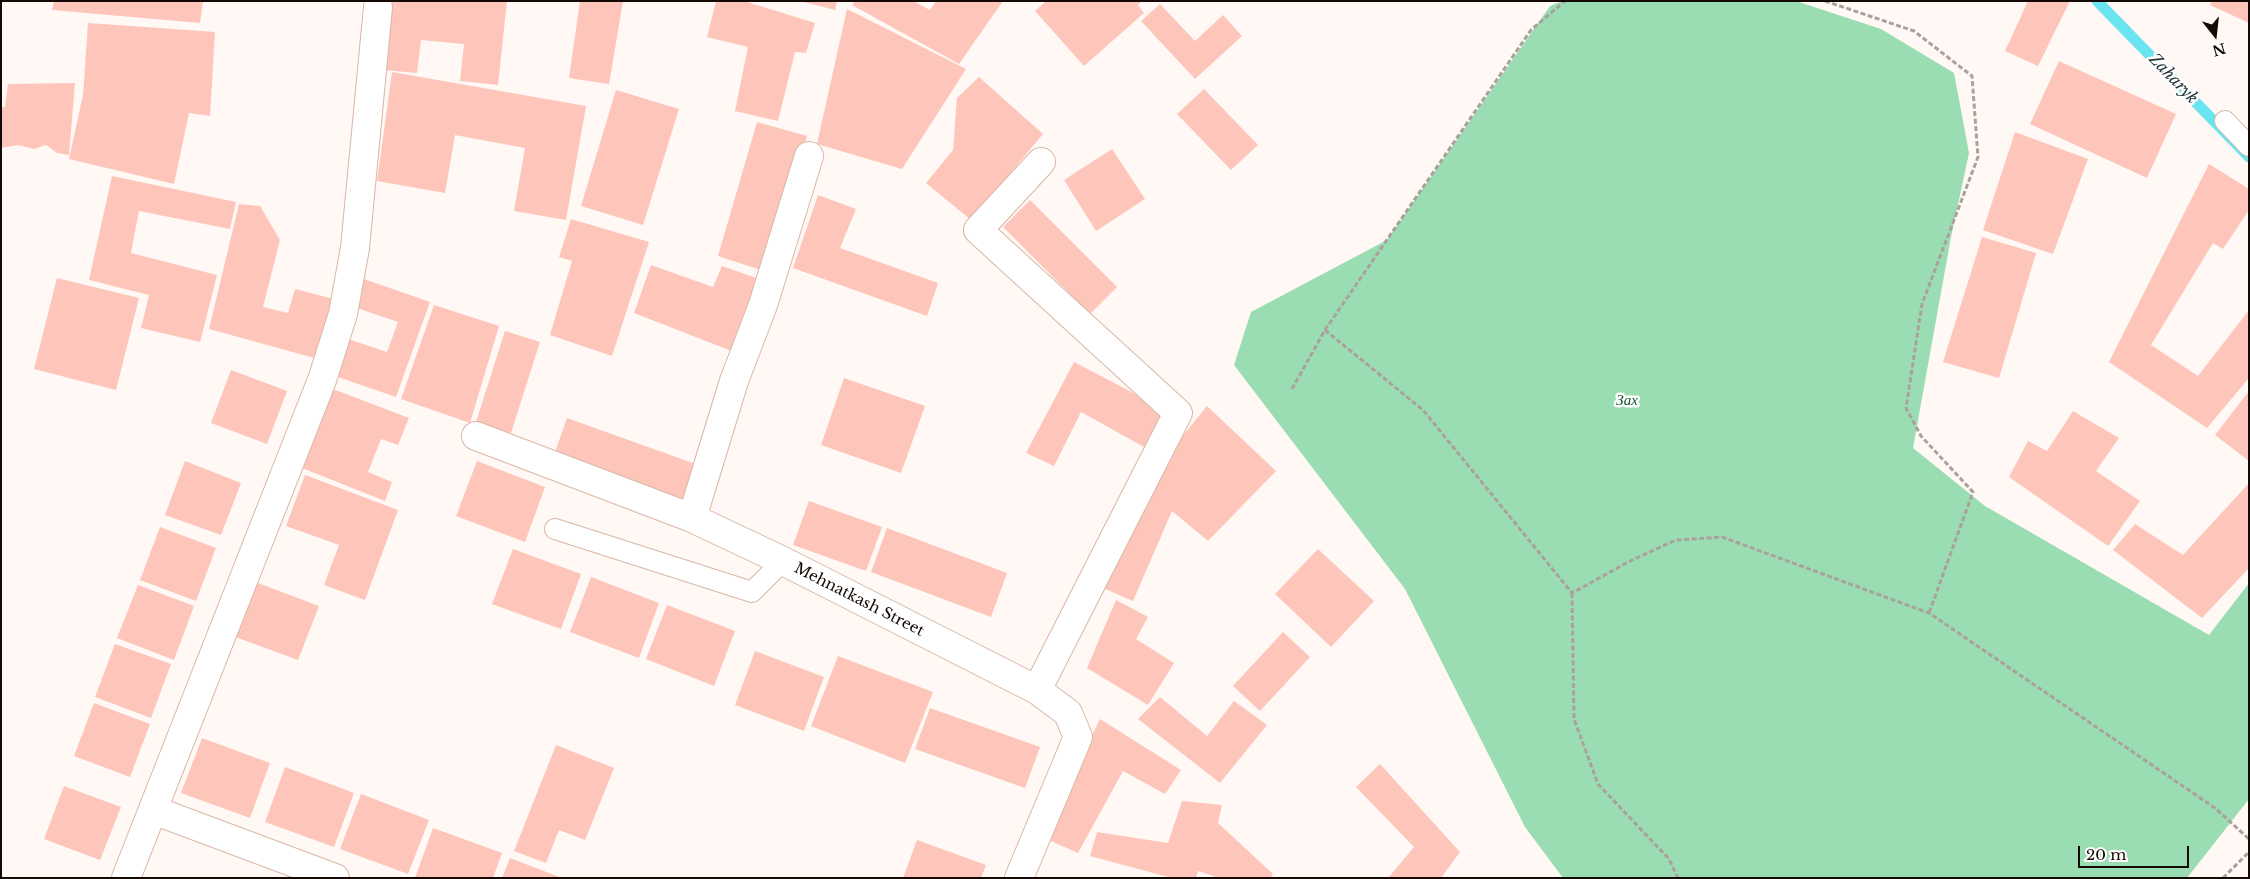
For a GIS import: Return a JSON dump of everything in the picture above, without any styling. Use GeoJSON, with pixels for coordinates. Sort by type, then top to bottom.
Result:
{"type":"FeatureCollection","features":[{"type":"Feature","properties":{"kind":"street"},"geometry":{"type":"LineString","coordinates":[[126,878],[322,380],[343,314],[355,248],[378,8]]}},
{"type":"Feature","properties":{"kind":"street"},"geometry":{"type":"LineString","coordinates":[[692,518],[734,380],[763,304],[809,156]]}},
{"type":"Feature","properties":{"kind":"street"},"geometry":{"type":"LineString","coordinates":[[1037,690],[1178,413],[978,230],[1041,162]]}},
{"type":"Feature","properties":{"kind":"street","name":"Mehnatkash Street"},"geometry":{"type":"LineString","coordinates":[[476,436],[692,518],[784,561],[1037,690],[1068,713],[1078,737],[1019,878]]}},
{"type":"Feature","properties":{"kind":"street"},"geometry":{"type":"LineString","coordinates":[[152,810],[335,878]]}},
{"type":"Feature","properties":{"kind":"lane"},"geometry":{"type":"LineString","coordinates":[[2225,120],[2249,146]]}},
{"type":"Feature","properties":{"kind":"lane"},"geometry":{"type":"LineString","coordinates":[[554,529],[752,592],[784,561]]}},
{"type":"Feature","properties":{"kind":"path"},"geometry":{"type":"LineString","coordinates":[[1292,389],[1325,330],[1531,30],[1565,1]]}},
{"type":"Feature","properties":{"kind":"path"},"geometry":{"type":"LineString","coordinates":[[1825,1],[1914,31],[1972,76],[1978,157],[1922,304],[1906,408],[1921,436],[1973,492],[1929,613]]}},
{"type":"Feature","properties":{"kind":"path"},"geometry":{"type":"LineString","coordinates":[[1325,330],[1423,410],[1572,593],[1574,719],[1594,774],[1598,784],[1669,859],[1678,878]]}},
{"type":"Feature","properties":{"kind":"path"},"geometry":{"type":"LineString","coordinates":[[1572,593],[1632,560],[1676,540],[1722,538],[1929,613],[2216,808],[2249,838]]}},
{"type":"Feature","properties":{"kind":"path"},"geometry":{"type":"LineString","coordinates":[[2224,878],[2249,852]]}},
{"type":"Feature","properties":{"kind":"green space","name":"Зах"},"geometry":{"type":"Polygon","coordinates":[[[1562,1],[1796,1],[1881,29],[1954,73],[1969,153],[1951,237],[1913,448],[1985,506],[2209,635],[2249,583],[2249,799],[2187,878],[1563,878],[1525,827],[1405,589],[1234,365],[1251,312],[1387,240],[1550,6],[1562,1]]]}},
{"type":"Feature","properties":{"kind":"building"},"geometry":{"type":"Polygon","coordinates":[[[54,1],[203,1],[200,23],[52,10],[54,1]]]}},
{"type":"Feature","properties":{"kind":"building"},"geometry":{"type":"Polygon","coordinates":[[[390,1],[507,1],[498,85],[460,81],[464,44],[421,40],[417,73],[383,70],[390,1]]]}},
{"type":"Feature","properties":{"kind":"building"},"geometry":{"type":"Polygon","coordinates":[[[580,1],[623,1],[609,84],[569,78],[580,1]]]}},
{"type":"Feature","properties":{"kind":"building"},"geometry":{"type":"Polygon","coordinates":[[[716,1],[744,1],[815,23],[806,53],[795,52],[778,121],[735,111],[748,47],[707,37],[716,1]]]}},
{"type":"Feature","properties":{"kind":"building"},"geometry":{"type":"Polygon","coordinates":[[[800,1],[837,1],[835,10],[800,1]]]}},
{"type":"Feature","properties":{"kind":"building"},"geometry":{"type":"Polygon","coordinates":[[[855,1],[913,1],[930,10],[936,1],[1003,1],[959,64],[852,5],[855,1]]]}},
{"type":"Feature","properties":{"kind":"building"},"geometry":{"type":"Polygon","coordinates":[[[1046,1],[1142,1],[1138,5],[1144,13],[1084,66],[1035,11],[1046,1]]]}},
{"type":"Feature","properties":{"kind":"building"},"geometry":{"type":"Polygon","coordinates":[[[2028,1],[2070,1],[2038,66],[2005,51],[2028,1]]]}},
{"type":"Feature","properties":{"kind":"building"},"geometry":{"type":"Polygon","coordinates":[[[2212,1],[2249,1],[2249,23],[2210,5],[2212,1]]]}},
{"type":"Feature","properties":{"kind":"building"},"geometry":{"type":"Polygon","coordinates":[[[1160,4],[1195,41],[1223,15],[1242,36],[1195,79],[1141,21],[1160,4]]]}},
{"type":"Feature","properties":{"kind":"building"},"geometry":{"type":"Polygon","coordinates":[[[847,9],[966,69],[902,169],[817,144],[847,9]]]}},
{"type":"Feature","properties":{"kind":"building"},"geometry":{"type":"Polygon","coordinates":[[[88,23],[215,32],[210,116],[189,113],[174,184],[69,159],[83,95],[88,23]]]}},
{"type":"Feature","properties":{"kind":"building"},"geometry":{"type":"Polygon","coordinates":[[[2059,61],[2176,114],[2147,178],[2030,124],[2059,61]]]}},
{"type":"Feature","properties":{"kind":"building"},"geometry":{"type":"Polygon","coordinates":[[[392,72],[586,106],[566,220],[514,211],[525,148],[455,135],[445,193],[377,181],[392,72]]]}},
{"type":"Feature","properties":{"kind":"building"},"geometry":{"type":"Polygon","coordinates":[[[979,77],[1043,134],[971,220],[926,183],[953,150],[957,98],[979,77]]]}},
{"type":"Feature","properties":{"kind":"building"},"geometry":{"type":"Polygon","coordinates":[[[75,83],[69,155],[57,153],[46,145],[34,149],[18,145],[1,148],[1,107],[5,107],[8,84],[75,83]]]}},
{"type":"Feature","properties":{"kind":"building"},"geometry":{"type":"Polygon","coordinates":[[[1204,89],[1258,145],[1231,170],[1177,114],[1204,89]]]}},
{"type":"Feature","properties":{"kind":"building"},"geometry":{"type":"Polygon","coordinates":[[[616,90],[679,109],[643,225],[581,206],[616,90]]]}},
{"type":"Feature","properties":{"kind":"building"},"geometry":{"type":"Polygon","coordinates":[[[757,122],[807,136],[767,272],[718,256],[757,122]]]}},
{"type":"Feature","properties":{"kind":"building"},"geometry":{"type":"Polygon","coordinates":[[[2015,132],[2088,159],[2053,254],[1983,230],[2015,132]]]}},
{"type":"Feature","properties":{"kind":"building"},"geometry":{"type":"Polygon","coordinates":[[[1112,149],[1145,199],[1096,231],[1064,180],[1112,149]]]}},
{"type":"Feature","properties":{"kind":"building"},"geometry":{"type":"Polygon","coordinates":[[[2209,164],[2249,189],[2249,210],[2223,249],[2213,243],[2151,345],[2198,376],[2249,310],[2249,378],[2207,428],[2109,362],[2209,164]]]}},
{"type":"Feature","properties":{"kind":"building"},"geometry":{"type":"Polygon","coordinates":[[[112,176],[236,202],[230,229],[139,211],[131,253],[217,275],[200,342],[141,328],[149,295],[89,280],[112,176]]]}},
{"type":"Feature","properties":{"kind":"building"},"geometry":{"type":"Polygon","coordinates":[[[818,195],[856,209],[840,248],[938,283],[927,316],[793,268],[818,195]]]}},
{"type":"Feature","properties":{"kind":"building"},"geometry":{"type":"Polygon","coordinates":[[[1030,200],[1117,287],[1090,314],[1003,227],[1030,200]]]}},
{"type":"Feature","properties":{"kind":"building"},"geometry":{"type":"Polygon","coordinates":[[[239,204],[260,206],[280,240],[263,307],[288,313],[295,289],[334,299],[318,359],[209,329],[239,204]]]}},
{"type":"Feature","properties":{"kind":"building"},"geometry":{"type":"Polygon","coordinates":[[[571,219],[649,242],[612,356],[550,335],[572,261],[559,257],[571,219]]]}},
{"type":"Feature","properties":{"kind":"building"},"geometry":{"type":"Polygon","coordinates":[[[1982,237],[2036,253],[1999,378],[1943,362],[1982,237]]]}},
{"type":"Feature","properties":{"kind":"building"},"geometry":{"type":"Polygon","coordinates":[[[651,265],[713,287],[722,266],[762,280],[734,352],[634,313],[651,265]]]}},
{"type":"Feature","properties":{"kind":"building"},"geometry":{"type":"Polygon","coordinates":[[[57,278],[139,298],[116,390],[34,369],[57,278]]]}},
{"type":"Feature","properties":{"kind":"building"},"geometry":{"type":"Polygon","coordinates":[[[364,279],[430,302],[396,397],[335,376],[348,339],[387,352],[398,322],[354,307],[364,279]]]}},
{"type":"Feature","properties":{"kind":"building"},"geometry":{"type":"Polygon","coordinates":[[[434,305],[499,326],[470,423],[401,399],[434,305]]]}},
{"type":"Feature","properties":{"kind":"building"},"geometry":{"type":"Polygon","coordinates":[[[505,331],[540,342],[511,433],[476,422],[505,331]]]}},
{"type":"Feature","properties":{"kind":"building"},"geometry":{"type":"Polygon","coordinates":[[[1074,362],[1164,409],[1144,447],[1081,412],[1054,466],[1026,453],[1074,362]]]}},
{"type":"Feature","properties":{"kind":"building"},"geometry":{"type":"Polygon","coordinates":[[[231,370],[287,391],[267,444],[211,423],[231,370]]]}},
{"type":"Feature","properties":{"kind":"building"},"geometry":{"type":"Polygon","coordinates":[[[844,378],[925,406],[901,473],[821,445],[844,378]]]}},
{"type":"Feature","properties":{"kind":"building"},"geometry":{"type":"Polygon","coordinates":[[[333,389],[409,418],[398,445],[381,439],[368,472],[392,482],[385,501],[302,468],[333,389]]]}},
{"type":"Feature","properties":{"kind":"building"},"geometry":{"type":"Polygon","coordinates":[[[2249,391],[2249,461],[2215,435],[2249,391]]]}},
{"type":"Feature","properties":{"kind":"building"},"geometry":{"type":"Polygon","coordinates":[[[1207,406],[1276,471],[1208,541],[1172,511],[1133,601],[1103,588],[1149,477],[1207,406]]]}},
{"type":"Feature","properties":{"kind":"building"},"geometry":{"type":"Polygon","coordinates":[[[2073,411],[2119,438],[2096,471],[2140,501],[2108,546],[2009,477],[2028,441],[2047,451],[2073,411]]]}},
{"type":"Feature","properties":{"kind":"building"},"geometry":{"type":"Polygon","coordinates":[[[567,418],[701,466],[687,503],[554,455],[567,418]]]}},
{"type":"Feature","properties":{"kind":"building"},"geometry":{"type":"Polygon","coordinates":[[[185,461],[241,483],[221,535],[165,515],[185,461]]]}},
{"type":"Feature","properties":{"kind":"building"},"geometry":{"type":"Polygon","coordinates":[[[477,461],[545,487],[525,542],[456,516],[477,461]]]}},
{"type":"Feature","properties":{"kind":"building"},"geometry":{"type":"Polygon","coordinates":[[[305,475],[398,510],[365,600],[324,585],[339,545],[286,526],[305,475]]]}},
{"type":"Feature","properties":{"kind":"building"},"geometry":{"type":"Polygon","coordinates":[[[2249,483],[2249,568],[2202,618],[2113,550],[2135,524],[2183,555],[2249,483]]]}},
{"type":"Feature","properties":{"kind":"building"},"geometry":{"type":"Polygon","coordinates":[[[809,501],[882,527],[866,571],[793,545],[809,501]]]}},
{"type":"Feature","properties":{"kind":"building"},"geometry":{"type":"Polygon","coordinates":[[[160,527],[216,548],[196,601],[140,580],[160,527]]]}},
{"type":"Feature","properties":{"kind":"building"},"geometry":{"type":"Polygon","coordinates":[[[887,528],[1007,573],[991,617],[871,572],[887,528]]]}},
{"type":"Feature","properties":{"kind":"building"},"geometry":{"type":"Polygon","coordinates":[[[513,549],[581,574],[561,629],[492,604],[513,549]]]}},
{"type":"Feature","properties":{"kind":"building"},"geometry":{"type":"Polygon","coordinates":[[[1318,549],[1374,601],[1331,647],[1275,594],[1318,549]]]}},
{"type":"Feature","properties":{"kind":"building"},"geometry":{"type":"Polygon","coordinates":[[[591,577],[659,603],[639,658],[570,632],[591,577]]]}},
{"type":"Feature","properties":{"kind":"building"},"geometry":{"type":"Polygon","coordinates":[[[250,580],[319,606],[298,660],[230,635],[250,580]]]}},
{"type":"Feature","properties":{"kind":"building"},"geometry":{"type":"Polygon","coordinates":[[[138,585],[194,606],[174,660],[117,638],[138,585]]]}},
{"type":"Feature","properties":{"kind":"building"},"geometry":{"type":"Polygon","coordinates":[[[1116,600],[1148,617],[1136,639],[1174,663],[1148,705],[1087,668],[1116,600]]]}},
{"type":"Feature","properties":{"kind":"building"},"geometry":{"type":"Polygon","coordinates":[[[667,605],[735,631],[714,686],[646,659],[667,605]]]}},
{"type":"Feature","properties":{"kind":"building"},"geometry":{"type":"Polygon","coordinates":[[[1283,632],[1310,657],[1260,711],[1233,686],[1283,632]]]}},
{"type":"Feature","properties":{"kind":"building"},"geometry":{"type":"Polygon","coordinates":[[[115,644],[171,664],[151,718],[95,697],[115,644]]]}},
{"type":"Feature","properties":{"kind":"building"},"geometry":{"type":"Polygon","coordinates":[[[755,651],[824,677],[804,731],[735,705],[755,651]]]}},
{"type":"Feature","properties":{"kind":"building"},"geometry":{"type":"Polygon","coordinates":[[[838,656],[933,692],[905,763],[811,726],[838,656]]]}},
{"type":"Feature","properties":{"kind":"building"},"geometry":{"type":"Polygon","coordinates":[[[1160,697],[1207,736],[1234,701],[1267,725],[1220,783],[1138,719],[1160,697]]]}},
{"type":"Feature","properties":{"kind":"building"},"geometry":{"type":"Polygon","coordinates":[[[94,703],[150,724],[130,777],[74,756],[94,703]]]}},
{"type":"Feature","properties":{"kind":"building"},"geometry":{"type":"Polygon","coordinates":[[[930,708],[1040,747],[1025,788],[915,749],[930,708]]]}},
{"type":"Feature","properties":{"kind":"building"},"geometry":{"type":"Polygon","coordinates":[[[1100,719],[1181,770],[1165,794],[1123,771],[1078,853],[1042,837],[1100,719]]]}},
{"type":"Feature","properties":{"kind":"building"},"geometry":{"type":"Polygon","coordinates":[[[202,738],[270,763],[250,818],[181,793],[202,738]]]}},
{"type":"Feature","properties":{"kind":"building"},"geometry":{"type":"Polygon","coordinates":[[[556,745],[614,768],[585,840],[559,830],[546,863],[514,851],[556,745]]]}},
{"type":"Feature","properties":{"kind":"building"},"geometry":{"type":"Polygon","coordinates":[[[1380,764],[1460,852],[1441,878],[1388,878],[1414,847],[1356,787],[1380,764]]]}},
{"type":"Feature","properties":{"kind":"building"},"geometry":{"type":"Polygon","coordinates":[[[285,767],[354,793],[334,847],[265,822],[285,767]]]}},
{"type":"Feature","properties":{"kind":"building"},"geometry":{"type":"Polygon","coordinates":[[[64,786],[121,807],[100,860],[44,839],[64,786]]]}},
{"type":"Feature","properties":{"kind":"building"},"geometry":{"type":"Polygon","coordinates":[[[361,794],[429,820],[408,874],[340,849],[361,794]]]}},
{"type":"Feature","properties":{"kind":"building"},"geometry":{"type":"Polygon","coordinates":[[[1182,801],[1222,805],[1218,823],[1273,874],[1271,878],[1219,878],[1198,871],[1196,878],[1172,878],[1090,856],[1097,832],[1168,843],[1182,801]]]}},
{"type":"Feature","properties":{"kind":"building"},"geometry":{"type":"Polygon","coordinates":[[[433,828],[502,853],[493,878],[415,878],[433,828]]]}},
{"type":"Feature","properties":{"kind":"building"},"geometry":{"type":"Polygon","coordinates":[[[917,840],[986,865],[981,878],[903,878],[917,840]]]}},
{"type":"Feature","properties":{"kind":"building"},"geometry":{"type":"Polygon","coordinates":[[[510,858],[562,878],[502,878],[510,858]]]}},
{"type":"Feature","properties":{"kind":"waterway","name":"Zaharyk"},"geometry":{"type":"LineString","coordinates":[[2097,1],[2249,157]]}}]}
